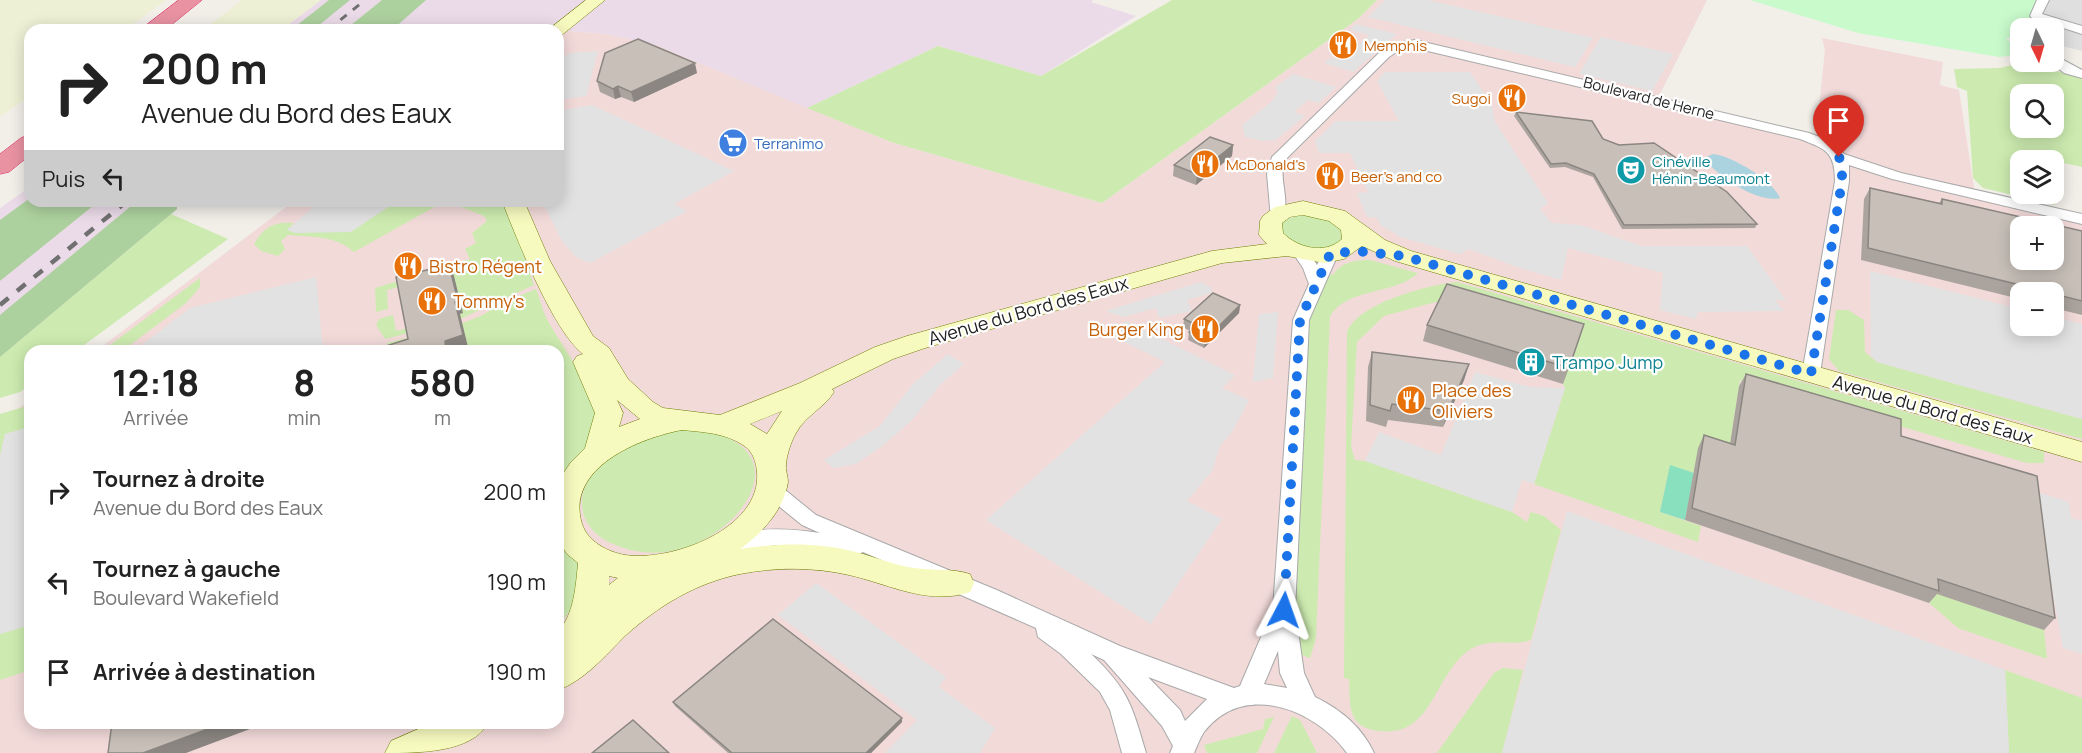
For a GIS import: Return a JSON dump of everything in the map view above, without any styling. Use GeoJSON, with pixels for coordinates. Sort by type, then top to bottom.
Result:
{"type":"FeatureCollection","features":[{"type":"Feature","properties":{"kind":"highway"},"geometry":{"type":"LineString","coordinates":[[162,24],[200,3]]}},
{"type":"Feature","properties":{"kind":"highway"},"geometry":{"type":"LineString","coordinates":[[183,24],[200,3]]}},
{"type":"Feature","properties":{"kind":"highway"},"geometry":{"type":"LineString","coordinates":[[0,142],[24,124]]}},
{"type":"Feature","properties":{"kind":"highway"},"geometry":{"type":"LineString","coordinates":[[0,166],[24,148]]}},
{"type":"Feature","properties":{"kind":"street"},"geometry":{"type":"LineString","coordinates":[[564,24],[597,0]]}},
{"type":"Feature","properties":{"kind":"street"},"geometry":{"type":"LineString","coordinates":[[2043,0],[2036,16],[2082,30]]}},
{"type":"Feature","properties":{"kind":"street","name":"Boulevard de Herne"},"geometry":{"type":"LineString","coordinates":[[1273,222],[1280,199],[1273,169],[1284,153],[1385,54],[1395,47],[1408,44],[1435,47],[1804,136],[1828,145],[1839,157],[1914,181],[2082,219]]}},
{"type":"Feature","properties":{"kind":"street"},"geometry":{"type":"LineString","coordinates":[[2064,67],[2082,74]]}},
{"type":"Feature","properties":{"kind":"street"},"geometry":{"type":"LineString","coordinates":[[1811,374],[1842,181],[1842,165],[1839,157]]}},
{"type":"Feature","properties":{"kind":"street"},"geometry":{"type":"LineString","coordinates":[[1276,188],[1290,198],[1314,209]]}},
{"type":"Feature","properties":{"kind":"street"},"geometry":{"type":"LineString","coordinates":[[516,207],[538,261],[583,341],[585,359],[609,413],[598,453]]}},
{"type":"Feature","properties":{"kind":"street","name":"Avenue du Bord des Eaux"},"geometry":{"type":"LineString","coordinates":[[724,424],[884,353],[916,342],[1220,256],[1249,242],[1293,209],[1314,209],[1337,216],[1377,244],[1403,256],[2082,452]]}},
{"type":"Feature","properties":{"kind":"street"},"geometry":{"type":"LineString","coordinates":[[1273,222],[1276,241],[1294,251],[1311,268],[1317,285]]}},
{"type":"Feature","properties":{"kind":"street"},"geometry":{"type":"LineString","coordinates":[[1305,702],[1292,673],[1284,610],[1300,320],[1336,253],[1353,241],[1352,228]]}},
{"type":"Feature","properties":{"kind":"street","name":"Avenue du Bord des Eaux"},"geometry":{"type":"LineString","coordinates":[[1220,256],[1294,251],[1403,256]]}},
{"type":"Feature","properties":{"kind":"street"},"geometry":{"type":"LineString","coordinates":[[583,341],[600,354],[618,385],[643,409],[656,416],[724,424],[746,432],[762,445],[772,476],[809,520],[1035,616],[1112,653],[1240,696],[1276,695],[1305,702],[1346,730],[1362,753]]}},
{"type":"Feature","properties":{"kind":"street","name":"Avenue du Bord des Eaux"},"geometry":{"type":"LineString","coordinates":[[772,476],[775,444],[783,428],[840,374]]}},
{"type":"Feature","properties":{"kind":"street"},"geometry":{"type":"LineString","coordinates":[[564,516],[567,484],[598,453],[637,430],[682,420]]}},
{"type":"Feature","properties":{"kind":"street"},"geometry":{"type":"LineString","coordinates":[[730,543],[758,518],[772,476]]}},
{"type":"Feature","properties":{"kind":"street"},"geometry":{"type":"LineString","coordinates":[[564,530],[594,557],[624,567],[660,568],[697,559],[730,543],[760,537],[795,536],[897,557]]}},
{"type":"Feature","properties":{"kind":"street"},"geometry":{"type":"LineString","coordinates":[[567,643],[592,593],[594,557]]}},
{"type":"Feature","properties":{"kind":"street"},"geometry":{"type":"LineString","coordinates":[[564,670],[646,600],[700,573],[728,564],[764,557],[823,558],[847,562],[909,581],[958,583]]}},
{"type":"Feature","properties":{"kind":"street"},"geometry":{"type":"LineString","coordinates":[[567,643],[625,590],[660,568]]}},
{"type":"Feature","properties":{"kind":"street"},"geometry":{"type":"LineString","coordinates":[[1183,748],[1196,723],[1206,712],[1240,696],[1284,610]]}},
{"type":"Feature","properties":{"kind":"street"},"geometry":{"type":"LineString","coordinates":[[1035,616],[1048,633],[1069,647],[1107,685],[1121,708],[1134,753]]}},
{"type":"Feature","properties":{"kind":"street"},"geometry":{"type":"LineString","coordinates":[[1112,653],[1171,718],[1183,748]]}},
{"type":"Feature","properties":{"kind":"street"},"geometry":{"type":"LineString","coordinates":[[404,753],[457,729]]}},
{"type":"Feature","properties":{"kind":"shaded area"},"geometry":{"type":"Polygon","coordinates":[[[321,0],[1093,0],[1091,2],[1136,16],[1041,76],[938,46],[807,108],[656,45],[606,34],[564,30],[564,24],[289,24],[321,0]]]}},
{"type":"Feature","properties":{"kind":"shaded area"},"geometry":{"type":"Polygon","coordinates":[[[1377,0],[1707,0],[1657,100],[1821,140],[1817,127],[1825,50],[1822,38],[1943,62],[1940,85],[1959,90],[1975,194],[2082,219],[2082,753],[0,753],[0,422],[24,404],[24,729],[564,729],[564,345],[104,345],[286,207],[564,207],[564,30],[606,34],[656,45],[891,142],[1102,203],[1359,18],[1377,0]]]}},
{"type":"Feature","properties":{"kind":"shaded area"},"geometry":{"type":"Polygon","coordinates":[[[1385,0],[1428,0],[1593,38],[1575,67],[1368,17],[1385,0]]]}},
{"type":"Feature","properties":{"kind":"shaded area"},"geometry":{"type":"Polygon","coordinates":[[[2043,0],[2082,0],[2082,51],[2064,46],[2064,18],[2035,18],[2043,0]]]}},
{"type":"Feature","properties":{"kind":"shaded area"},"geometry":{"type":"Polygon","coordinates":[[[1356,24],[1397,34],[1353,72],[1324,63],[1330,58],[1343,60],[1369,35],[1349,30],[1356,24]]]}},
{"type":"Feature","properties":{"kind":"shaded area"},"geometry":{"type":"Polygon","coordinates":[[[1601,37],[1673,54],[1652,91],[1579,74],[1601,37]]]}},
{"type":"Feature","properties":{"kind":"shaded area"},"geometry":{"type":"Polygon","coordinates":[[[598,51],[586,96],[564,99],[564,57],[570,53],[598,51]]]}},
{"type":"Feature","properties":{"kind":"shaded area"},"geometry":{"type":"Polygon","coordinates":[[[1385,72],[1470,72],[1492,105],[1495,122],[1548,203],[1540,209],[1552,223],[1581,225],[1641,246],[1747,246],[1786,300],[1775,300],[1784,311],[1698,312],[1696,319],[1660,310],[1663,273],[1568,248],[1561,280],[1469,249],[1460,254],[1400,237],[1381,225],[1377,218],[1367,217],[1357,193],[1368,192],[1350,153],[1319,153],[1315,141],[1336,121],[1399,121],[1377,81],[1385,72]]]}},
{"type":"Feature","properties":{"kind":"shaded area"},"geometry":{"type":"Polygon","coordinates":[[[1293,74],[1336,87],[1319,103],[1308,100],[1294,112],[1305,116],[1276,140],[1263,141],[1245,137],[1242,125],[1271,102],[1278,93],[1275,87],[1293,74]]]}},
{"type":"Feature","properties":{"kind":"shaded area"},"geometry":{"type":"Polygon","coordinates":[[[592,105],[734,171],[674,204],[687,211],[590,263],[576,257],[562,241],[545,207],[564,207],[564,110],[592,105]]]}},
{"type":"Feature","properties":{"kind":"shaded area"},"geometry":{"type":"Polygon","coordinates":[[[24,191],[24,207],[177,207],[177,209],[0,357],[0,208],[24,191]]]}},
{"type":"Feature","properties":{"kind":"shaded area"},"geometry":{"type":"Polygon","coordinates":[[[313,207],[388,207],[351,232],[295,233],[287,230],[313,207]]]}},
{"type":"Feature","properties":{"kind":"shaded area"},"geometry":{"type":"Polygon","coordinates":[[[1870,271],[2010,306],[2010,336],[2064,336],[2064,320],[2082,324],[2082,419],[1877,362],[1871,356],[1870,271]]]}},
{"type":"Feature","properties":{"kind":"shaded area"},"geometry":{"type":"Polygon","coordinates":[[[316,277],[322,345],[142,345],[190,308],[316,277]]]}},
{"type":"Feature","properties":{"kind":"shaded area"},"geometry":{"type":"Polygon","coordinates":[[[1201,282],[1212,288],[1211,293],[1187,300],[1192,311],[1159,318],[1156,308],[1124,317],[1105,311],[1201,282]]]}},
{"type":"Feature","properties":{"kind":"shaded area"},"geometry":{"type":"Polygon","coordinates":[[[1278,312],[1273,378],[1253,382],[1259,314],[1278,312]]]}},
{"type":"Feature","properties":{"kind":"shaded area"},"geometry":{"type":"Polygon","coordinates":[[[1126,321],[1235,375],[1222,388],[1249,400],[1232,432],[1220,446],[1212,471],[1187,501],[1222,519],[1151,624],[986,520],[1165,362],[1110,335],[1126,321]]]}},
{"type":"Feature","properties":{"kind":"shaded area"},"geometry":{"type":"Polygon","coordinates":[[[948,354],[964,364],[940,385],[911,421],[881,447],[856,464],[833,468],[824,460],[880,426],[913,384],[948,354]]]}},
{"type":"Feature","properties":{"kind":"shaded area"},"geometry":{"type":"Polygon","coordinates":[[[1475,372],[1530,387],[1565,388],[1534,484],[1522,480],[1512,512],[1365,461],[1379,432],[1441,455],[1475,372]]]}},
{"type":"Feature","properties":{"kind":"shaded area"},"geometry":{"type":"Polygon","coordinates":[[[24,429],[24,627],[0,634],[0,456],[5,434],[24,429]]]}},
{"type":"Feature","properties":{"kind":"shaded area"},"geometry":{"type":"Polygon","coordinates":[[[2034,491],[2069,502],[2071,518],[2082,521],[2082,654],[2063,648],[2034,491]]]}},
{"type":"Feature","properties":{"kind":"shaded area"},"geometry":{"type":"Polygon","coordinates":[[[1567,511],[2005,670],[2009,753],[1502,753],[1567,511]]]}},
{"type":"Feature","properties":{"kind":"shaded area"},"geometry":{"type":"Polygon","coordinates":[[[816,583],[946,677],[939,687],[995,728],[980,753],[885,753],[917,720],[778,615],[816,583]]]}},
{"type":"Feature","properties":{"kind":"green space"},"geometry":{"type":"Polygon","coordinates":[[[0,0],[166,0],[133,24],[24,24],[24,100],[0,117],[0,0]]]}},
{"type":"Feature","properties":{"kind":"green space"},"geometry":{"type":"Polygon","coordinates":[[[242,0],[321,0],[289,24],[211,24],[242,0]]]}},
{"type":"Feature","properties":{"kind":"green space"},"geometry":{"type":"Polygon","coordinates":[[[329,0],[350,0],[320,24],[299,24],[329,0]]]}},
{"type":"Feature","properties":{"kind":"green space"},"geometry":{"type":"Polygon","coordinates":[[[382,0],[426,0],[399,24],[352,24],[382,0]]]}},
{"type":"Feature","properties":{"kind":"green space"},"geometry":{"type":"Polygon","coordinates":[[[1172,0],[1377,0],[1359,18],[1102,203],[891,142],[807,108],[938,46],[1041,76],[1172,0]]]}},
{"type":"Feature","properties":{"kind":"green space"},"geometry":{"type":"Polygon","coordinates":[[[1750,0],[2043,0],[2035,18],[2010,18],[2010,38],[2006,38],[2010,42],[2010,56],[1999,57],[1858,33],[1750,0]]]}},
{"type":"Feature","properties":{"kind":"green space"},"geometry":{"type":"Polygon","coordinates":[[[2010,66],[2010,72],[2060,72],[2082,78],[2082,167],[2064,163],[2064,150],[2010,150],[2010,194],[1983,188],[1973,178],[1967,91],[1957,87],[1954,69],[2000,68],[2010,66]]]}},
{"type":"Feature","properties":{"kind":"green space"},"geometry":{"type":"Polygon","coordinates":[[[24,202],[24,207],[92,207],[0,281],[0,220],[24,202]]]}},
{"type":"Feature","properties":{"kind":"green space"},"geometry":{"type":"Polygon","coordinates":[[[130,207],[177,207],[0,357],[0,315],[130,207]]]}},
{"type":"Feature","properties":{"kind":"green space"},"geometry":{"type":"Polygon","coordinates":[[[388,207],[434,207],[354,252],[332,240],[306,236],[288,235],[281,241],[285,249],[278,256],[261,251],[254,244],[266,229],[281,223],[294,223],[287,230],[350,232],[388,207]]]}},
{"type":"Feature","properties":{"kind":"green space"},"geometry":{"type":"Polygon","coordinates":[[[461,207],[507,207],[534,285],[458,320],[385,339],[376,325],[379,319],[393,315],[396,331],[463,313],[445,275],[387,290],[388,309],[376,312],[375,288],[470,259],[465,249],[476,243],[472,233],[487,221],[484,216],[461,207]]]}},
{"type":"Feature","properties":{"kind":"green space"},"geometry":{"type":"Polygon","coordinates":[[[171,214],[228,239],[84,345],[24,345],[24,389],[0,398],[0,357],[171,214]]]}},
{"type":"Feature","properties":{"kind":"green space"},"geometry":{"type":"Polygon","coordinates":[[[1299,215],[1325,219],[1335,224],[1343,234],[1339,242],[1333,246],[1317,249],[1285,240],[1279,226],[1284,220],[1299,215]]]}},
{"type":"Feature","properties":{"kind":"green space"},"geometry":{"type":"Polygon","coordinates":[[[1370,260],[1418,273],[1397,285],[1348,300],[1330,316],[1316,638],[1310,658],[1297,653],[1292,618],[1308,324],[1327,274],[1333,275],[1340,267],[1349,263],[1370,260]]]}},
{"type":"Feature","properties":{"kind":"green space"},"geometry":{"type":"Polygon","coordinates":[[[200,278],[200,287],[186,303],[130,345],[110,345],[200,278]]]}},
{"type":"Feature","properties":{"kind":"green space"},"geometry":{"type":"Polygon","coordinates":[[[1457,282],[2044,452],[2044,463],[2027,463],[1740,380],[1728,457],[1694,473],[1670,466],[1660,512],[1701,526],[1698,542],[1534,484],[1565,388],[1563,384],[1577,340],[1443,300],[1384,316],[1357,342],[1351,447],[1355,460],[1365,461],[1512,512],[1527,522],[1531,512],[1544,516],[1561,530],[1531,640],[1483,644],[1468,651],[1456,662],[1420,717],[1408,726],[1393,731],[1373,730],[1358,723],[1354,717],[1350,703],[1349,679],[1344,678],[1347,332],[1365,312],[1379,304],[1412,291],[1457,282]]]}},
{"type":"Feature","properties":{"kind":"green space"},"geometry":{"type":"Polygon","coordinates":[[[536,289],[547,319],[563,345],[387,345],[387,343],[455,326],[483,315],[501,303],[536,289]]]}},
{"type":"Feature","properties":{"kind":"green space"},"geometry":{"type":"Polygon","coordinates":[[[1836,310],[1848,310],[1864,320],[1865,352],[1877,362],[2082,419],[2082,439],[1839,371],[1829,359],[1836,310]]]}},
{"type":"Feature","properties":{"kind":"green space"},"geometry":{"type":"Polygon","coordinates":[[[564,347],[591,398],[595,414],[596,431],[591,446],[580,460],[564,474],[564,347]]]}},
{"type":"Feature","properties":{"kind":"green space"},"geometry":{"type":"Polygon","coordinates":[[[24,407],[24,429],[5,434],[0,456],[0,414],[24,407]]]}},
{"type":"Feature","properties":{"kind":"green space"},"geometry":{"type":"Polygon","coordinates":[[[679,429],[723,436],[748,453],[755,475],[748,499],[729,522],[703,540],[671,551],[636,551],[613,544],[597,534],[586,521],[582,507],[584,492],[591,476],[604,461],[622,448],[642,439],[679,429]]]}},
{"type":"Feature","properties":{"kind":"green space"},"geometry":{"type":"Polygon","coordinates":[[[1670,465],[1694,473],[1685,520],[1660,512],[1670,465]]]}},
{"type":"Feature","properties":{"kind":"green space"},"geometry":{"type":"Polygon","coordinates":[[[564,546],[578,560],[577,602],[564,618],[564,546]]]}},
{"type":"Feature","properties":{"kind":"green space"},"geometry":{"type":"Polygon","coordinates":[[[1929,591],[2044,630],[2047,659],[1958,628],[1929,603],[1929,591]]]}},
{"type":"Feature","properties":{"kind":"green space"},"geometry":{"type":"Polygon","coordinates":[[[24,627],[24,672],[0,680],[0,634],[24,627]]]}},
{"type":"Feature","properties":{"kind":"green space"},"geometry":{"type":"Polygon","coordinates":[[[1503,668],[1523,670],[1502,753],[1437,753],[1494,673],[1503,668]]]}},
{"type":"Feature","properties":{"kind":"green space"},"geometry":{"type":"Polygon","coordinates":[[[2005,670],[2082,698],[2082,753],[2009,753],[2005,670]]]}},
{"type":"Feature","properties":{"kind":"green space"},"geometry":{"type":"Polygon","coordinates":[[[1292,716],[1300,720],[1317,753],[1274,753],[1292,716]]]}},
{"type":"Feature","properties":{"kind":"green space"},"geometry":{"type":"Polygon","coordinates":[[[1274,717],[1257,753],[1207,753],[1204,745],[1263,729],[1265,719],[1274,717]]]}},
{"type":"Feature","properties":{"kind":"water"},"geometry":{"type":"Polygon","coordinates":[[[1721,155],[1751,170],[1769,184],[1780,198],[1761,197],[1740,188],[1706,161],[1708,156],[1721,155]]]}},
{"type":"Feature","properties":{"kind":"building"},"geometry":{"type":"Polygon","coordinates":[[[638,39],[695,63],[631,92],[618,86],[613,89],[597,81],[605,53],[638,39]]]}},
{"type":"Feature","properties":{"kind":"building","name":"Cinéville Hénin-Beaumont"},"geometry":{"type":"Polygon","coordinates":[[[1516,112],[1592,121],[1603,139],[1619,145],[1654,143],[1727,192],[1757,224],[1624,225],[1594,174],[1566,163],[1551,164],[1516,112]]]}},
{"type":"Feature","properties":{"kind":"building"},"geometry":{"type":"Polygon","coordinates":[[[1210,137],[1233,145],[1197,174],[1174,165],[1210,137]]]}},
{"type":"Feature","properties":{"kind":"building"},"geometry":{"type":"Polygon","coordinates":[[[1870,188],[1942,204],[1942,199],[2016,216],[2010,216],[2010,270],[2064,270],[2064,227],[2082,231],[2082,301],[2064,296],[2064,282],[2010,283],[1868,248],[1870,188]]]}},
{"type":"Feature","properties":{"kind":"building"},"geometry":{"type":"Polygon","coordinates":[[[449,265],[463,335],[445,341],[445,345],[389,345],[408,339],[396,277],[449,265]]]}},
{"type":"Feature","properties":{"kind":"building","name":"Trampo Jump"},"geometry":{"type":"Polygon","coordinates":[[[1447,284],[1584,324],[1569,368],[1427,325],[1447,284]]]}},
{"type":"Feature","properties":{"kind":"building"},"geometry":{"type":"Polygon","coordinates":[[[1213,293],[1240,305],[1205,340],[1189,332],[1197,325],[1184,319],[1213,293]]]}},
{"type":"Feature","properties":{"kind":"building","name":"Place des Oliviers"},"geometry":{"type":"Polygon","coordinates":[[[1372,352],[1469,364],[1448,411],[1392,404],[1390,411],[1370,405],[1372,352]]]}},
{"type":"Feature","properties":{"kind":"building"},"geometry":{"type":"Polygon","coordinates":[[[1746,374],[1901,419],[1901,436],[2037,476],[2055,618],[1938,579],[1939,591],[1692,508],[1704,435],[1735,445],[1746,374]]]}},
{"type":"Feature","properties":{"kind":"building"},"geometry":{"type":"Polygon","coordinates":[[[773,619],[902,718],[866,753],[732,753],[673,702],[773,619]]]}},
{"type":"Feature","properties":{"kind":"building"},"geometry":{"type":"Polygon","coordinates":[[[633,720],[669,753],[592,753],[633,720]]]}},
{"type":"Feature","properties":{"kind":"building"},"geometry":{"type":"Polygon","coordinates":[[[111,729],[208,729],[143,753],[108,753],[111,729]]]}},
{"type":"Feature","properties":{"kind":"railway"},"geometry":{"type":"LineString","coordinates":[[335,24],[365,0]]}},
{"type":"Feature","properties":{"kind":"railway"},"geometry":{"type":"LineString","coordinates":[[0,305],[120,207]]}},
{"type":"Feature","properties":{"kind":"place","name":"Memphis"},"geometry":{"type":"Point","coordinates":[1343,45]}},
{"type":"Feature","properties":{"kind":"place","name":"Sugoi"},"geometry":{"type":"Point","coordinates":[1512,98]}},
{"type":"Feature","properties":{"kind":"place","name":"Terranimo"},"geometry":{"type":"Point","coordinates":[733,143]}},
{"type":"Feature","properties":{"kind":"place","name":"McDonald's"},"geometry":{"type":"Point","coordinates":[1205,164]}},
{"type":"Feature","properties":{"kind":"place","name":"Cinéville Hénin-Beaumont"},"geometry":{"type":"Point","coordinates":[1631,170]}},
{"type":"Feature","properties":{"kind":"place","name":"Beer's and co"},"geometry":{"type":"Point","coordinates":[1330,176]}},
{"type":"Feature","properties":{"kind":"place","name":"Bistro Régent"},"geometry":{"type":"Point","coordinates":[408,266]}},
{"type":"Feature","properties":{"kind":"place","name":"Tommy's"},"geometry":{"type":"Point","coordinates":[432,301]}},
{"type":"Feature","properties":{"kind":"place","name":"Burger King"},"geometry":{"type":"Point","coordinates":[1205,329]}},
{"type":"Feature","properties":{"kind":"place","name":"Trampo Jump"},"geometry":{"type":"Point","coordinates":[1531,362]}},
{"type":"Feature","properties":{"kind":"place","name":"Place des Oliviers"},"geometry":{"type":"Point","coordinates":[1411,400]}},
{"type":"Feature","properties":{"kind":"route"},"geometry":{"type":"LineString","coordinates":[[1284,610],[1300,320],[1330,254],[1355,251],[1403,256],[1811,374],[1842,181],[1843,172],[1839,157]]}}]}
